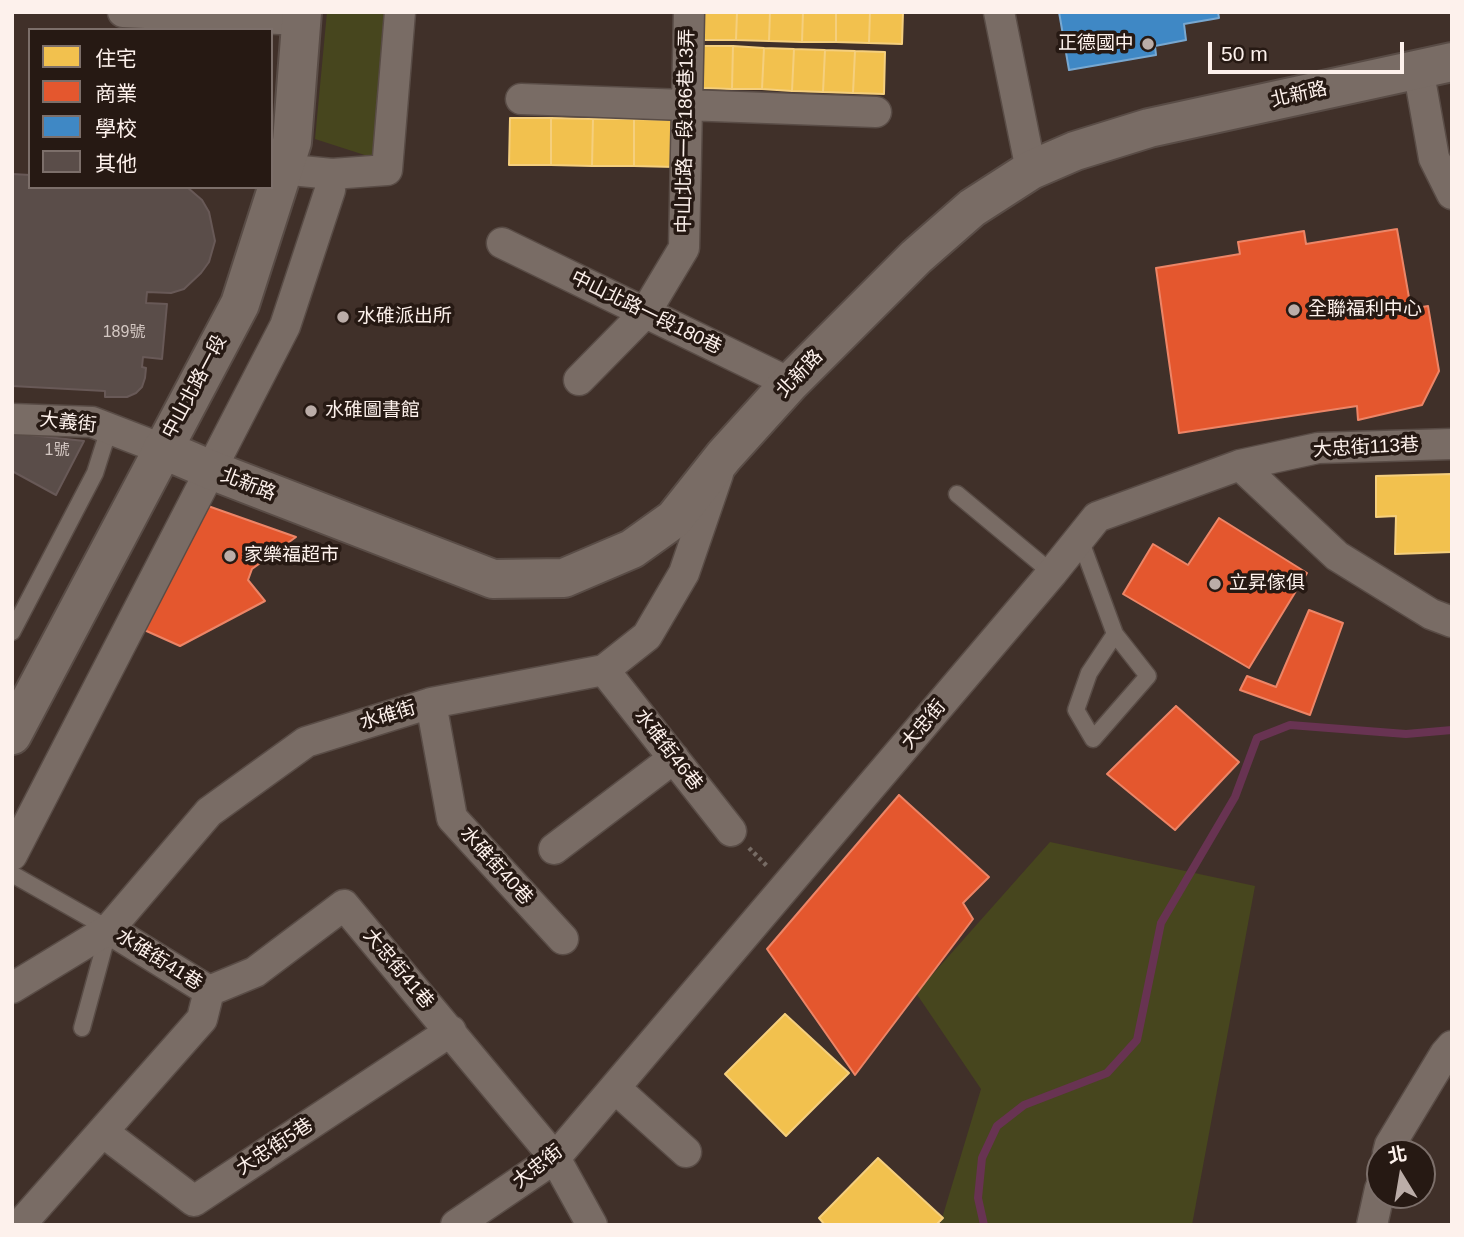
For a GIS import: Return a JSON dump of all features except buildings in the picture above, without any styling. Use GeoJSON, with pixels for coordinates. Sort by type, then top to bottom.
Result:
{"type":"FeatureCollection","features":[{"type":"Feature","properties":{"kind":"main road","name":"中山北路一段"},"geometry":{"type":"LineString","coordinates":[[277,168],[292,142],[302,16]]}},
{"type":"Feature","properties":{"kind":"main road","name":"北新路"},"geometry":{"type":"LineString","coordinates":[[162,449],[493,579],[564,578],[632,549],[674,519],[724,456],[790,383],[916,257],[972,208],[1031,170],[1076,151],[1149,128],[1435,65]]}},
{"type":"Feature","properties":{"kind":"main road","name":"中山北路一段"},"geometry":{"type":"LineString","coordinates":[[12,736],[240,304],[271,189]]}},
{"type":"Feature","properties":{"kind":"street"},"geometry":{"type":"LineString","coordinates":[[123,12],[205,19],[302,16]]}},
{"type":"Feature","properties":{"kind":"street"},"geometry":{"type":"LineString","coordinates":[[277,168],[331,174],[387,170],[400,12]]}},
{"type":"Feature","properties":{"kind":"street","name":"中山北路一段186巷13弄"},"geometry":{"type":"LineString","coordinates":[[579,380],[645,313],[684,248],[689,12]]}},
{"type":"Feature","properties":{"kind":"street"},"geometry":{"type":"LineString","coordinates":[[999,12],[1031,170]]}},
{"type":"Feature","properties":{"kind":"street"},"geometry":{"type":"LineString","coordinates":[[1435,65],[1434,158],[1452,194]]}},
{"type":"Feature","properties":{"kind":"street"},"geometry":{"type":"LineString","coordinates":[[521,99],[876,112]]}},
{"type":"Feature","properties":{"kind":"street"},"geometry":{"type":"LineString","coordinates":[[12,855],[285,326],[330,190],[331,174]]}},
{"type":"Feature","properties":{"kind":"street","name":"中山北路一段180巷"},"geometry":{"type":"LineString","coordinates":[[502,243],[790,383]]}},
{"type":"Feature","properties":{"kind":"street","name":"大義街"},"geometry":{"type":"LineString","coordinates":[[12,419],[92,422],[162,449]]}},
{"type":"Feature","properties":{"kind":"street","name":"大忠街113巷"},"geometry":{"type":"LineString","coordinates":[[1240,465],[1318,448],[1452,444]]}},
{"type":"Feature","properties":{"kind":"street","name":"水碓街"},"geometry":{"type":"LineString","coordinates":[[12,988],[109,929],[209,812],[306,742],[431,703],[604,670],[647,636],[684,573],[724,456]]}},
{"type":"Feature","properties":{"kind":"street"},"geometry":{"type":"LineString","coordinates":[[1240,465],[1337,556],[1431,614],[1452,622]]}},
{"type":"Feature","properties":{"kind":"street","name":"大忠街"},"geometry":{"type":"LineString","coordinates":[[456,1225],[555,1158],[1097,517],[1240,465]]}},
{"type":"Feature","properties":{"kind":"street","name":"水碓街46巷"},"geometry":{"type":"LineString","coordinates":[[604,670],[731,831]]}},
{"type":"Feature","properties":{"kind":"street","name":"水碓街40巷"},"geometry":{"type":"LineString","coordinates":[[431,703],[452,818],[563,939]]}},
{"type":"Feature","properties":{"kind":"street"},"geometry":{"type":"LineString","coordinates":[[554,849],[674,758]]}},
{"type":"Feature","properties":{"kind":"street","name":"大忠街41巷"},"geometry":{"type":"LineString","coordinates":[[209,991],[255,972],[344,905],[555,1158],[592,1225]]}},
{"type":"Feature","properties":{"kind":"street","name":"水碓街41巷"},"geometry":{"type":"LineString","coordinates":[[109,929],[209,991]]}},
{"type":"Feature","properties":{"kind":"street"},"geometry":{"type":"LineString","coordinates":[[20,1225],[202,1019],[209,991]]}},
{"type":"Feature","properties":{"kind":"street","name":"大忠街5巷"},"geometry":{"type":"LineString","coordinates":[[103,1132],[194,1201],[451,1031]]}},
{"type":"Feature","properties":{"kind":"street"},"geometry":{"type":"LineString","coordinates":[[1394,1139],[1452,1046]]}},
{"type":"Feature","properties":{"kind":"street"},"geometry":{"type":"LineString","coordinates":[[615,1088],[686,1152]]}},
{"type":"Feature","properties":{"kind":"lane"},"geometry":{"type":"LineString","coordinates":[[12,632],[95,473],[110,429]]}},
{"type":"Feature","properties":{"kind":"lane"},"geometry":{"type":"LineString","coordinates":[[957,494],[1052,573]]}},
{"type":"Feature","properties":{"kind":"lane"},"geometry":{"type":"LineString","coordinates":[[1080,538],[1115,634],[1148,676],[1093,739],[1076,710],[1089,673],[1115,634]]}},
{"type":"Feature","properties":{"kind":"lane"},"geometry":{"type":"LineString","coordinates":[[12,874],[109,929],[82,1028]]}},
{"type":"Feature","properties":{"kind":"path"},"geometry":{"type":"LineString","coordinates":[[731,831],[787,886]]}},
{"type":"Feature","properties":{"kind":"shaded area"},"geometry":{"type":"Polygon","coordinates":[[[327,12],[389,12],[377,159],[315,139],[327,12]]]}},
{"type":"Feature","properties":{"kind":"shaded area"},"geometry":{"type":"Polygon","coordinates":[[[1050,842],[1255,886],[1192,1225],[940,1225],[981,1089],[916,993],[1050,842]]]}},
{"type":"Feature","properties":{"kind":"waterway"},"geometry":{"type":"LineString","coordinates":[[984,1225],[978,1198],[982,1158],[997,1126],[1024,1105],[1107,1073],[1137,1040],[1161,923],[1235,797],[1257,738],[1290,725],[1406,734],[1452,730]]}},
{"type":"Feature","properties":{"kind":"place","name":"正德國中"},"geometry":{"type":"Point","coordinates":[1148,44]}},
{"type":"Feature","properties":{"kind":"place","name":"全聯福利中心"},"geometry":{"type":"Point","coordinates":[1294,310]}},
{"type":"Feature","properties":{"kind":"place","name":"水碓派出所"},"geometry":{"type":"Point","coordinates":[343,317]}},
{"type":"Feature","properties":{"kind":"place","name":"水碓圖書館"},"geometry":{"type":"Point","coordinates":[311,411]}},
{"type":"Feature","properties":{"kind":"place","name":"家樂福超市"},"geometry":{"type":"Point","coordinates":[230,556]}},
{"type":"Feature","properties":{"kind":"place","name":"立昇傢俱"},"geometry":{"type":"Point","coordinates":[1215,584]}}]}
